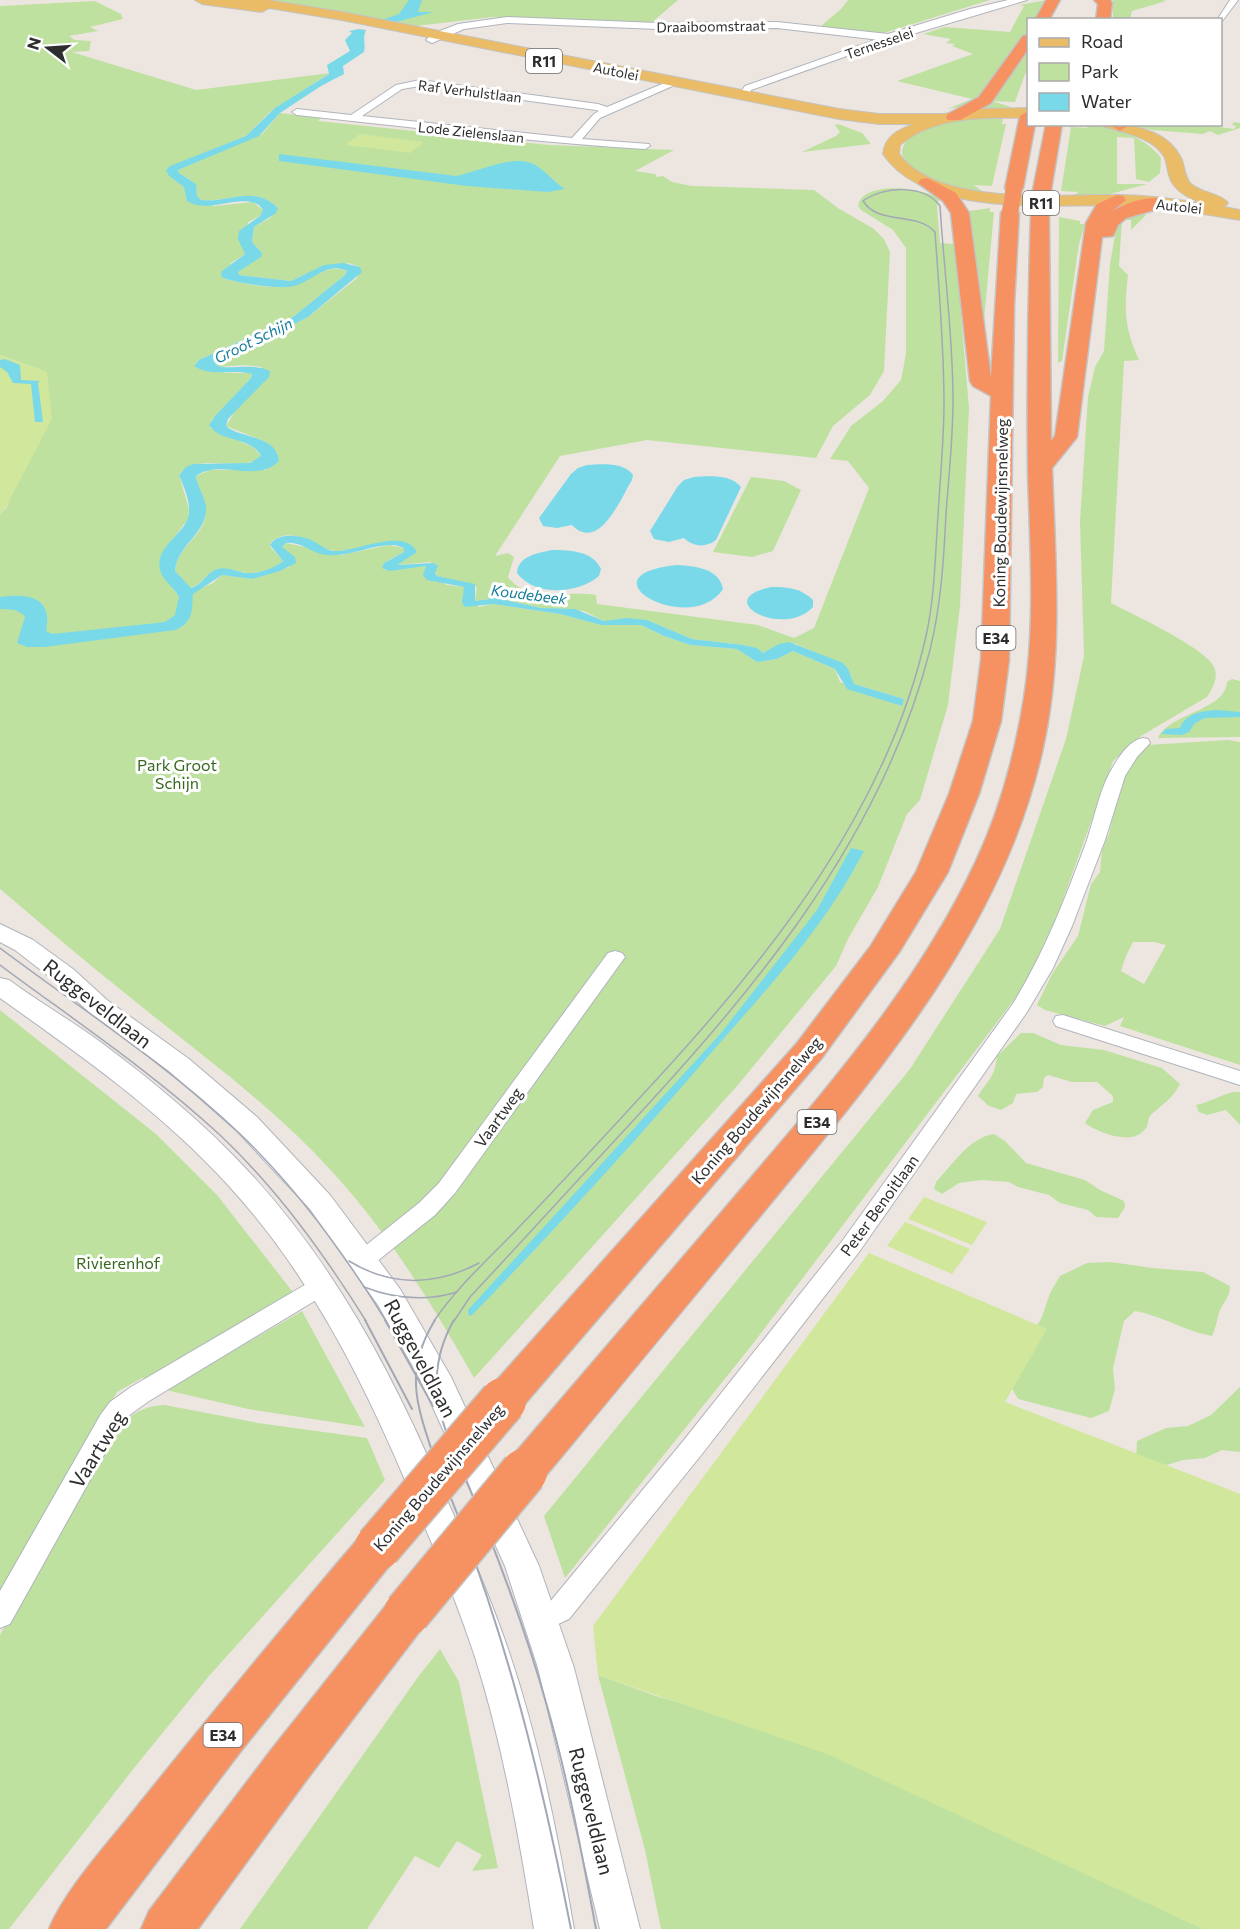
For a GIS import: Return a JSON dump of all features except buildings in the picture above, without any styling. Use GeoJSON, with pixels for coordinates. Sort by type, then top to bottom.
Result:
{"type":"FeatureCollection","features":[{"type":"Feature","properties":{"kind":"highway"},"geometry":{"type":"LineString","coordinates":[[1043,18],[1053,0]]}},
{"type":"Feature","properties":{"kind":"highway"},"geometry":{"type":"LineString","coordinates":[[1094,3],[1105,3],[1103,18]]}},
{"type":"Feature","properties":{"kind":"highway"},"geometry":{"type":"LineString","coordinates":[[950,118],[984,100],[1027,42]]}},
{"type":"Feature","properties":{"kind":"highway","name":"Koning Boudewijnsnelweg"},"geometry":{"type":"LineString","coordinates":[[75,1929],[190,1776],[286,1656],[503,1401],[809,1051],[884,951],[932,872],[964,794],[987,721],[995,660],[1004,305],[1010,213],[1027,123]]}},
{"type":"Feature","properties":{"kind":"highway","name":"E34"},"geometry":{"type":"LineString","coordinates":[[167,1929],[288,1766],[407,1613],[772,1178],[861,1066],[929,970],[981,883],[1015,800],[1033,725],[1042,667],[1044,613],[1038,308],[1042,190],[1054,126]]}},
{"type":"Feature","properties":{"kind":"highway"},"geometry":{"type":"LineString","coordinates":[[927,183],[950,197],[960,213],[981,381],[1003,394]]}},
{"type":"Feature","properties":{"kind":"highway"},"geometry":{"type":"LineString","coordinates":[[1040,467],[1066,437],[1095,223],[1100,212],[1117,200]]}},
{"type":"Feature","properties":{"kind":"highway"},"geometry":{"type":"LineString","coordinates":[[1092,240],[1106,233],[1109,221],[1115,216],[1130,209],[1159,203]]}},
{"type":"Feature","properties":{"kind":"main road","name":"Autolei"},"geometry":{"type":"LineString","coordinates":[[202,0],[303,14],[438,38],[856,123],[882,133],[892,145]]}},
{"type":"Feature","properties":{"kind":"main road","name":"Autolei"},"geometry":{"type":"LineString","coordinates":[[243,0],[288,6],[438,38]]}},
{"type":"Feature","properties":{"kind":"main road","name":"Autolei"},"geometry":{"type":"LineString","coordinates":[[665,83],[869,118],[950,118],[987,114],[1027,118]]}},
{"type":"Feature","properties":{"kind":"main road","name":"Autolei"},"geometry":{"type":"LineString","coordinates":[[950,118],[913,129],[901,136],[892,145],[891,152],[897,164],[927,183],[974,195],[1020,202],[1117,200],[1159,203],[1240,215]]}},
{"type":"Feature","properties":{"kind":"main road","name":"Autolei"},"geometry":{"type":"LineString","coordinates":[[1119,126],[1148,137],[1167,150],[1175,162],[1182,184],[1190,191],[1206,199],[1240,209]]}},
{"type":"Feature","properties":{"kind":"main road","name":"Autolei"},"geometry":{"type":"LineString","coordinates":[[1117,200],[1147,191],[1177,174]]}},
{"type":"Feature","properties":{"kind":"street"},"geometry":{"type":"LineString","coordinates":[[41,0],[49,0]]}},
{"type":"Feature","properties":{"kind":"street","name":"Ternesselei"},"geometry":{"type":"LineString","coordinates":[[743,96],[748,88],[889,38],[974,11],[1022,0]]}},
{"type":"Feature","properties":{"kind":"street"},"geometry":{"type":"LineString","coordinates":[[1222,20],[1234,0]]}},
{"type":"Feature","properties":{"kind":"street","name":"Draaiboomstraat"},"geometry":{"type":"LineString","coordinates":[[406,30],[507,20],[658,27],[777,25],[889,38]]}},
{"type":"Feature","properties":{"kind":"street","name":"Draaiboomstraat"},"geometry":{"type":"LineString","coordinates":[[438,38],[483,25],[533,21]]}},
{"type":"Feature","properties":{"kind":"street","name":"Draaiboomstraat"},"geometry":{"type":"LineString","coordinates":[[438,38],[475,23]]}},
{"type":"Feature","properties":{"kind":"street","name":"Raf Verhulstlaan"},"geometry":{"type":"LineString","coordinates":[[351,119],[399,87],[420,82],[603,109]]}},
{"type":"Feature","properties":{"kind":"street"},"geometry":{"type":"LineString","coordinates":[[574,142],[603,109],[665,83]]}},
{"type":"Feature","properties":{"kind":"street","name":"Lode Zielenslaan"},"geometry":{"type":"LineString","coordinates":[[297,112],[574,142],[645,146]]}},
{"type":"Feature","properties":{"kind":"street","name":"Peter Benoitlaan"},"geometry":{"type":"LineString","coordinates":[[542,1620],[559,1611],[722,1411],[850,1246],[1020,1008],[1036,984],[1057,938],[1096,841],[1119,768],[1128,754],[1142,743]]}},
{"type":"Feature","properties":{"kind":"street","name":"Ruggeveldlaan"},"geometry":{"type":"LineString","coordinates":[[0,932],[24,945],[64,975],[98,1006],[178,1065],[247,1124],[320,1202],[389,1297],[435,1377],[522,1566],[542,1620],[573,1730],[620,1929]]}},
{"type":"Feature","properties":{"kind":"street","name":"Vaartweg"},"geometry":{"type":"LineString","coordinates":[[363,1260],[427,1209],[447,1188],[615,957]]}},
{"type":"Feature","properties":{"kind":"street"},"geometry":{"type":"LineString","coordinates":[[0,986],[35,1012],[60,1026],[161,1104],[261,1204],[315,1289],[353,1335],[397,1421],[480,1618],[499,1677],[534,1819],[554,1929]]}},
{"type":"Feature","properties":{"kind":"street"},"geometry":{"type":"LineString","coordinates":[[1063,1021],[1240,1078]]}},
{"type":"Feature","properties":{"kind":"street","name":"Vaartweg"},"geometry":{"type":"LineString","coordinates":[[0,1616],[110,1421],[119,1409],[315,1289]]}},
{"type":"Feature","properties":{"kind":"green space"},"geometry":{"type":"Polygon","coordinates":[[[263,0],[678,0],[650,24],[493,17],[416,26],[263,0]]]}},
{"type":"Feature","properties":{"kind":"green space"},"geometry":{"type":"Polygon","coordinates":[[[848,0],[990,0],[884,33],[820,27],[848,0]]]}},
{"type":"Feature","properties":{"kind":"green space"},"geometry":{"type":"Polygon","coordinates":[[[1047,0],[1037,18],[1027,18],[1027,31],[979,98],[964,106],[947,109],[972,99],[897,81],[973,54],[952,46],[955,44],[946,43],[951,39],[923,34],[945,27],[1010,32],[1024,6],[1019,5],[1047,0]]]}},
{"type":"Feature","properties":{"kind":"green space"},"geometry":{"type":"Polygon","coordinates":[[[1113,0],[1166,1],[1132,11],[1130,18],[1113,18],[1113,0]]]}},
{"type":"Feature","properties":{"kind":"green space","name":"Park Groot Schijn"},"geometry":{"type":"Polygon","coordinates":[[[95,1],[121,14],[123,19],[90,27],[98,31],[69,36],[75,40],[91,41],[89,51],[72,52],[196,90],[330,73],[270,112],[246,136],[168,168],[172,178],[185,187],[187,200],[215,206],[253,202],[263,210],[260,216],[248,222],[245,254],[231,263],[223,278],[253,285],[284,287],[300,283],[323,271],[339,269],[347,271],[293,317],[199,360],[195,364],[225,373],[252,373],[251,378],[211,421],[210,428],[253,447],[261,456],[245,463],[197,464],[187,468],[179,475],[189,509],[188,519],[161,555],[160,570],[179,597],[213,583],[222,575],[252,579],[290,567],[282,547],[286,543],[342,555],[389,545],[404,548],[404,552],[387,561],[384,570],[426,566],[424,573],[447,585],[464,587],[479,607],[493,604],[560,614],[601,625],[641,625],[690,645],[737,649],[757,662],[777,659],[793,651],[835,669],[840,682],[901,706],[904,699],[854,684],[850,674],[820,655],[796,644],[783,643],[763,653],[756,648],[743,645],[692,639],[647,620],[604,621],[584,611],[541,608],[496,598],[475,601],[477,587],[437,576],[431,562],[397,565],[409,544],[399,542],[336,551],[296,536],[287,535],[270,543],[271,548],[283,560],[281,563],[268,570],[253,573],[217,570],[190,588],[175,571],[180,556],[198,532],[205,518],[205,508],[196,476],[210,470],[266,470],[278,453],[266,442],[226,426],[262,367],[244,365],[218,367],[216,365],[308,317],[357,278],[360,267],[349,263],[305,274],[291,281],[239,275],[238,272],[262,253],[252,242],[254,227],[270,218],[278,208],[260,197],[251,196],[201,200],[197,196],[194,184],[178,173],[178,170],[262,134],[280,113],[321,118],[318,121],[549,145],[674,150],[635,171],[655,174],[657,177],[663,176],[672,182],[692,186],[814,190],[838,208],[874,229],[884,239],[890,252],[884,371],[870,395],[833,426],[816,458],[647,440],[560,456],[495,556],[508,553],[514,557],[508,577],[516,585],[537,593],[596,595],[597,604],[758,625],[794,638],[814,628],[869,488],[848,461],[830,459],[851,426],[883,401],[901,380],[906,354],[906,248],[893,230],[858,206],[862,198],[870,192],[881,189],[921,191],[939,199],[937,207],[940,243],[955,244],[969,408],[960,606],[948,705],[920,800],[907,814],[878,887],[848,939],[836,966],[737,1086],[474,1378],[427,1299],[393,1248],[356,1199],[312,1151],[235,1081],[0,889],[0,514],[7,507],[47,372],[0,355],[0,6],[95,1]]]}},
{"type":"Feature","properties":{"kind":"green space"},"geometry":{"type":"Polygon","coordinates":[[[1027,49],[1027,69],[1015,102],[992,101],[1027,49]]]}},
{"type":"Feature","properties":{"kind":"green space"},"geometry":{"type":"Polygon","coordinates":[[[992,101],[1011,107],[1010,110],[975,110],[992,101]]]}},
{"type":"Feature","properties":{"kind":"green space"},"geometry":{"type":"Polygon","coordinates":[[[1003,117],[1002,124],[1006,124],[992,186],[974,185],[982,191],[991,193],[968,189],[935,180],[908,165],[902,155],[904,145],[911,137],[934,126],[979,118],[1003,117]]]}},
{"type":"Feature","properties":{"kind":"green space"},"geometry":{"type":"Polygon","coordinates":[[[1234,122],[1240,123],[1240,128],[1218,135],[1210,131],[1203,134],[1152,130],[1135,126],[1212,126],[1234,129],[1236,126],[1232,125],[1234,122]]]}},
{"type":"Feature","properties":{"kind":"green space"},"geometry":{"type":"Polygon","coordinates":[[[838,124],[862,133],[871,144],[802,152],[836,136],[840,132],[835,125],[838,124]]]}},
{"type":"Feature","properties":{"kind":"green space"},"geometry":{"type":"Polygon","coordinates":[[[1085,126],[1115,129],[1136,137],[1161,158],[1160,173],[1149,182],[1136,179],[1134,138],[1117,137],[1117,184],[1147,184],[1103,196],[1072,196],[1079,192],[1061,191],[1071,127],[1088,128],[1085,126]]]}},
{"type":"Feature","properties":{"kind":"green space"},"geometry":{"type":"Polygon","coordinates":[[[360,134],[424,142],[410,153],[345,145],[360,134]]]}},
{"type":"Feature","properties":{"kind":"green space"},"geometry":{"type":"Polygon","coordinates":[[[990,208],[990,212],[994,212],[983,331],[979,277],[974,262],[969,211],[990,208]]]}},
{"type":"Feature","properties":{"kind":"green space"},"geometry":{"type":"Polygon","coordinates":[[[1133,212],[1146,215],[1131,230],[1131,220],[1122,220],[1119,266],[1128,275],[1126,318],[1130,338],[1139,360],[1124,361],[1111,603],[1183,641],[1208,659],[1215,671],[1213,687],[1207,697],[1141,736],[1113,761],[1058,913],[1026,984],[752,1345],[565,1578],[544,1516],[910,1069],[1000,929],[1066,739],[1084,656],[1080,521],[1088,397],[1095,367],[1104,351],[1110,264],[1117,224],[1123,216],[1133,212]]]}},
{"type":"Feature","properties":{"kind":"green space"},"geometry":{"type":"Polygon","coordinates":[[[1059,217],[1085,224],[1079,244],[1062,361],[1058,363],[1059,217]]]}},
{"type":"Feature","properties":{"kind":"green space"},"geometry":{"type":"Polygon","coordinates":[[[0,355],[47,372],[52,419],[6,507],[0,514],[0,355]]]}},
{"type":"Feature","properties":{"kind":"green space"},"geometry":{"type":"Polygon","coordinates":[[[751,477],[784,481],[801,490],[773,551],[752,557],[713,552],[751,477]]]}},
{"type":"Feature","properties":{"kind":"green space"},"geometry":{"type":"Polygon","coordinates":[[[1232,679],[1240,681],[1240,737],[1158,738],[1173,723],[1217,699],[1224,692],[1227,682],[1232,679]]]}},
{"type":"Feature","properties":{"kind":"green space"},"geometry":{"type":"Polygon","coordinates":[[[1228,740],[1240,742],[1240,1065],[1120,1026],[1124,1017],[1105,1026],[1045,1010],[1037,1005],[1052,974],[1078,936],[1091,884],[1100,872],[1102,849],[1109,834],[1125,767],[1147,745],[1228,740]],[[1133,942],[1121,971],[1144,984],[1166,945],[1154,942],[1133,942]]]}},
{"type":"Feature","properties":{"kind":"green space","name":"Rivierenhof"},"geometry":{"type":"Polygon","coordinates":[[[0,1010],[156,1134],[217,1195],[292,1291],[290,1295],[156,1381],[142,1378],[117,1392],[0,1596],[0,1010]]]}},
{"type":"Feature","properties":{"kind":"green space"},"geometry":{"type":"Polygon","coordinates":[[[1021,1033],[1033,1033],[1061,1045],[1104,1050],[1162,1068],[1180,1084],[1170,1098],[1150,1117],[1146,1128],[1133,1137],[1107,1134],[1085,1123],[1093,1110],[1113,1102],[1113,1096],[1097,1082],[1072,1082],[1048,1075],[1044,1078],[1043,1087],[1037,1092],[1016,1094],[1013,1103],[1001,1110],[989,1106],[978,1096],[993,1074],[997,1056],[1021,1033]]]}},
{"type":"Feature","properties":{"kind":"green space"},"geometry":{"type":"Polygon","coordinates":[[[1240,1092],[1240,1125],[1226,1110],[1207,1115],[1199,1112],[1196,1105],[1240,1092]]]}},
{"type":"Feature","properties":{"kind":"green space"},"geometry":{"type":"Polygon","coordinates":[[[994,1134],[1005,1141],[1026,1163],[1085,1180],[1124,1201],[1125,1207],[1118,1218],[1096,1217],[1088,1210],[1060,1203],[1049,1195],[1018,1187],[1009,1182],[981,1180],[959,1183],[942,1194],[934,1189],[936,1182],[969,1146],[985,1136],[994,1134]]]}},
{"type":"Feature","properties":{"kind":"green space"},"geometry":{"type":"Polygon","coordinates":[[[924,1197],[987,1222],[972,1245],[908,1219],[924,1197]]]}},
{"type":"Feature","properties":{"kind":"green space"},"geometry":{"type":"Polygon","coordinates":[[[905,1222],[970,1249],[952,1274],[887,1246],[905,1222]]]}},
{"type":"Feature","properties":{"kind":"green space"},"geometry":{"type":"Polygon","coordinates":[[[869,1253],[1047,1329],[1005,1402],[1240,1494],[1240,1929],[1203,1929],[827,1754],[598,1675],[593,1626],[869,1253]]]}},
{"type":"Feature","properties":{"kind":"green space"},"geometry":{"type":"Polygon","coordinates":[[[1111,1262],[1203,1272],[1230,1286],[1212,1336],[1135,1311],[1124,1321],[1113,1368],[1115,1389],[1109,1411],[1091,1418],[1018,1399],[1006,1378],[1042,1317],[1050,1293],[1060,1276],[1087,1263],[1111,1262]]]}},
{"type":"Feature","properties":{"kind":"green space"},"geometry":{"type":"Polygon","coordinates":[[[302,1311],[365,1427],[248,1409],[166,1390],[302,1311]]]}},
{"type":"Feature","properties":{"kind":"green space"},"geometry":{"type":"Polygon","coordinates":[[[1240,1387],[1240,1452],[1222,1450],[1205,1458],[1183,1460],[1154,1469],[1136,1462],[1137,1441],[1166,1428],[1188,1426],[1211,1415],[1240,1387]]]}},
{"type":"Feature","properties":{"kind":"green space"},"geometry":{"type":"Polygon","coordinates":[[[165,1405],[258,1423],[367,1438],[385,1480],[209,1676],[9,1929],[0,1929],[0,1635],[116,1431],[138,1412],[150,1407],[165,1405]]]}},
{"type":"Feature","properties":{"kind":"green space"},"geometry":{"type":"Polygon","coordinates":[[[440,1649],[459,1682],[498,1868],[472,1871],[482,1855],[457,1841],[439,1868],[415,1856],[367,1929],[240,1929],[418,1677],[440,1649]]]}},
{"type":"Feature","properties":{"kind":"green space"},"geometry":{"type":"Polygon","coordinates":[[[598,1675],[656,1696],[797,1736],[1203,1929],[661,1929],[645,1850],[598,1675]]]}},
{"type":"Feature","properties":{"kind":"water"},"geometry":{"type":"Polygon","coordinates":[[[409,0],[422,0],[418,12],[434,12],[396,22],[382,20],[399,14],[409,0]]]}},
{"type":"Feature","properties":{"kind":"water","name":"Groot Schijn"},"geometry":{"type":"Polygon","coordinates":[[[366,30],[364,52],[343,66],[344,74],[280,113],[259,136],[178,170],[196,184],[197,196],[201,200],[241,196],[260,197],[278,208],[276,213],[254,227],[252,242],[262,253],[261,257],[238,272],[239,275],[291,281],[324,265],[343,263],[360,267],[362,272],[308,317],[216,365],[255,367],[270,371],[269,377],[228,419],[226,426],[272,446],[279,461],[270,468],[260,471],[216,469],[196,476],[206,512],[200,528],[180,555],[175,571],[191,588],[214,570],[221,568],[247,573],[266,570],[283,561],[270,545],[284,536],[308,539],[333,551],[378,542],[401,541],[411,545],[417,552],[397,565],[434,563],[438,566],[435,573],[437,576],[475,584],[475,601],[496,598],[541,608],[575,609],[604,621],[627,618],[647,620],[692,639],[743,645],[757,648],[763,653],[779,644],[789,642],[843,663],[854,684],[904,699],[902,706],[847,689],[835,669],[793,651],[777,659],[757,662],[737,649],[690,645],[641,625],[601,625],[560,614],[493,604],[465,607],[462,603],[464,587],[427,580],[423,575],[426,566],[389,571],[382,568],[384,563],[404,552],[404,548],[395,545],[327,555],[297,544],[286,543],[282,547],[295,557],[296,563],[280,571],[252,579],[222,575],[193,594],[192,611],[188,620],[175,630],[45,647],[27,647],[17,643],[25,617],[11,609],[0,609],[0,597],[29,597],[42,604],[46,611],[46,631],[52,634],[165,622],[175,615],[179,597],[161,574],[159,561],[166,546],[183,527],[189,512],[179,475],[186,467],[193,464],[250,463],[261,456],[250,445],[220,435],[209,425],[251,378],[252,374],[208,371],[194,366],[199,360],[293,317],[347,271],[326,270],[300,284],[287,287],[258,285],[223,278],[222,271],[245,254],[238,239],[239,231],[260,216],[263,210],[259,205],[242,201],[196,205],[187,201],[184,187],[169,176],[166,170],[170,166],[246,136],[275,108],[329,74],[327,65],[350,51],[345,40],[352,33],[349,31],[366,30]]]}},
{"type":"Feature","properties":{"kind":"water"},"geometry":{"type":"Polygon","coordinates":[[[279,154],[456,176],[504,163],[523,161],[536,165],[565,189],[548,192],[467,186],[279,161],[279,154]]]}},
{"type":"Feature","properties":{"kind":"water"},"geometry":{"type":"Polygon","coordinates":[[[5,359],[20,365],[21,380],[40,381],[38,383],[43,422],[35,422],[31,384],[13,383],[7,372],[0,367],[0,360],[5,359]]]}},
{"type":"Feature","properties":{"kind":"water"},"geometry":{"type":"Polygon","coordinates":[[[587,465],[618,466],[633,475],[622,499],[608,520],[600,528],[591,532],[582,532],[572,525],[557,528],[543,526],[539,518],[571,474],[587,465]]]}},
{"type":"Feature","properties":{"kind":"water"},"geometry":{"type":"Polygon","coordinates":[[[694,477],[725,478],[741,487],[716,540],[700,545],[684,538],[669,542],[654,539],[650,531],[678,486],[684,480],[694,477]]]}},
{"type":"Feature","properties":{"kind":"water"},"geometry":{"type":"Polygon","coordinates":[[[552,550],[573,551],[587,555],[601,569],[599,576],[580,586],[557,590],[534,586],[517,573],[518,567],[525,559],[552,550]]]}},
{"type":"Feature","properties":{"kind":"water"},"geometry":{"type":"Polygon","coordinates":[[[677,565],[698,567],[711,572],[721,582],[723,589],[708,602],[688,607],[668,606],[650,599],[639,590],[638,580],[649,571],[677,565]]]}},
{"type":"Feature","properties":{"kind":"water"},"geometry":{"type":"Polygon","coordinates":[[[771,587],[788,588],[804,593],[813,600],[813,607],[800,616],[785,619],[758,614],[749,607],[747,600],[754,593],[771,587]]]}},
{"type":"Feature","properties":{"kind":"water"},"geometry":{"type":"Polygon","coordinates":[[[1217,710],[1240,712],[1240,717],[1205,718],[1195,723],[1189,732],[1182,735],[1161,734],[1166,729],[1180,728],[1190,716],[1217,710]]]}},
{"type":"Feature","properties":{"kind":"water"},"geometry":{"type":"Polygon","coordinates":[[[851,848],[864,851],[832,906],[794,957],[623,1153],[534,1251],[469,1316],[468,1310],[721,1033],[817,910],[851,848]]]}},
{"type":"Feature","properties":{"kind":"tram line"},"geometry":{"type":"LineString","coordinates":[[434,1321],[465,1283],[623,1116],[743,981],[821,874],[855,818],[884,760],[908,699],[926,636],[931,606],[943,431],[943,360],[935,232],[918,222],[878,213],[870,209],[863,201],[881,192],[892,190],[924,194],[940,206],[952,351],[953,414],[943,564],[937,616],[930,650],[907,723],[877,791],[841,857],[800,920],[755,980],[657,1094],[470,1297],[454,1321]]}},
{"type":"Feature","properties":{"kind":"tram line"},"geometry":{"type":"LineString","coordinates":[[0,948],[152,1059],[238,1132],[280,1175],[318,1222],[386,1321]]}},
{"type":"Feature","properties":{"kind":"tram line"},"geometry":{"type":"LineString","coordinates":[[0,965],[140,1068],[220,1135],[281,1200],[334,1271],[366,1321]]}},
{"type":"Feature","properties":{"kind":"tram line"},"geometry":{"type":"LineString","coordinates":[[349,1261],[381,1276],[414,1280],[446,1276],[479,1263]]}},
{"type":"Feature","properties":{"kind":"tram line"},"geometry":{"type":"LineString","coordinates":[[364,1287],[410,1298],[433,1297],[457,1292]]}},
{"type":"Feature","properties":{"kind":"tram line"},"geometry":{"type":"LineString","coordinates":[[365,1320],[412,1409]]}},
{"type":"Feature","properties":{"kind":"tram line"},"geometry":{"type":"LineString","coordinates":[[385,1320],[416,1376]]}},
{"type":"Feature","properties":{"kind":"tram line"},"geometry":{"type":"LineString","coordinates":[[416,1376],[419,1356],[435,1320]]}},
{"type":"Feature","properties":{"kind":"tram line"},"geometry":{"type":"LineString","coordinates":[[449,1440],[437,1394],[437,1379],[441,1350],[454,1320]]}},
{"type":"Feature","properties":{"kind":"tram line"},"geometry":{"type":"LineString","coordinates":[[416,1376],[433,1406]]}},
{"type":"Feature","properties":{"kind":"tram line"},"geometry":{"type":"LineString","coordinates":[[416,1376],[419,1406],[434,1457]]}},
{"type":"Feature","properties":{"kind":"tram line"},"geometry":{"type":"LineString","coordinates":[[446,1433],[449,1440]]}},
{"type":"Feature","properties":{"kind":"tram line"},"geometry":{"type":"LineString","coordinates":[[449,1440],[501,1568],[537,1671],[568,1789],[596,1929]]}},
{"type":"Feature","properties":{"kind":"tram line"},"geometry":{"type":"LineString","coordinates":[[432,1452],[434,1457]]}},
{"type":"Feature","properties":{"kind":"tram line"},"geometry":{"type":"LineString","coordinates":[[434,1457],[478,1570],[515,1687],[545,1806],[571,1929]]}},
{"type":"Feature","properties":{"kind":"water label","name":"Koudebeek"},"geometry":{"type":"Point","coordinates":[529,594]}}]}
